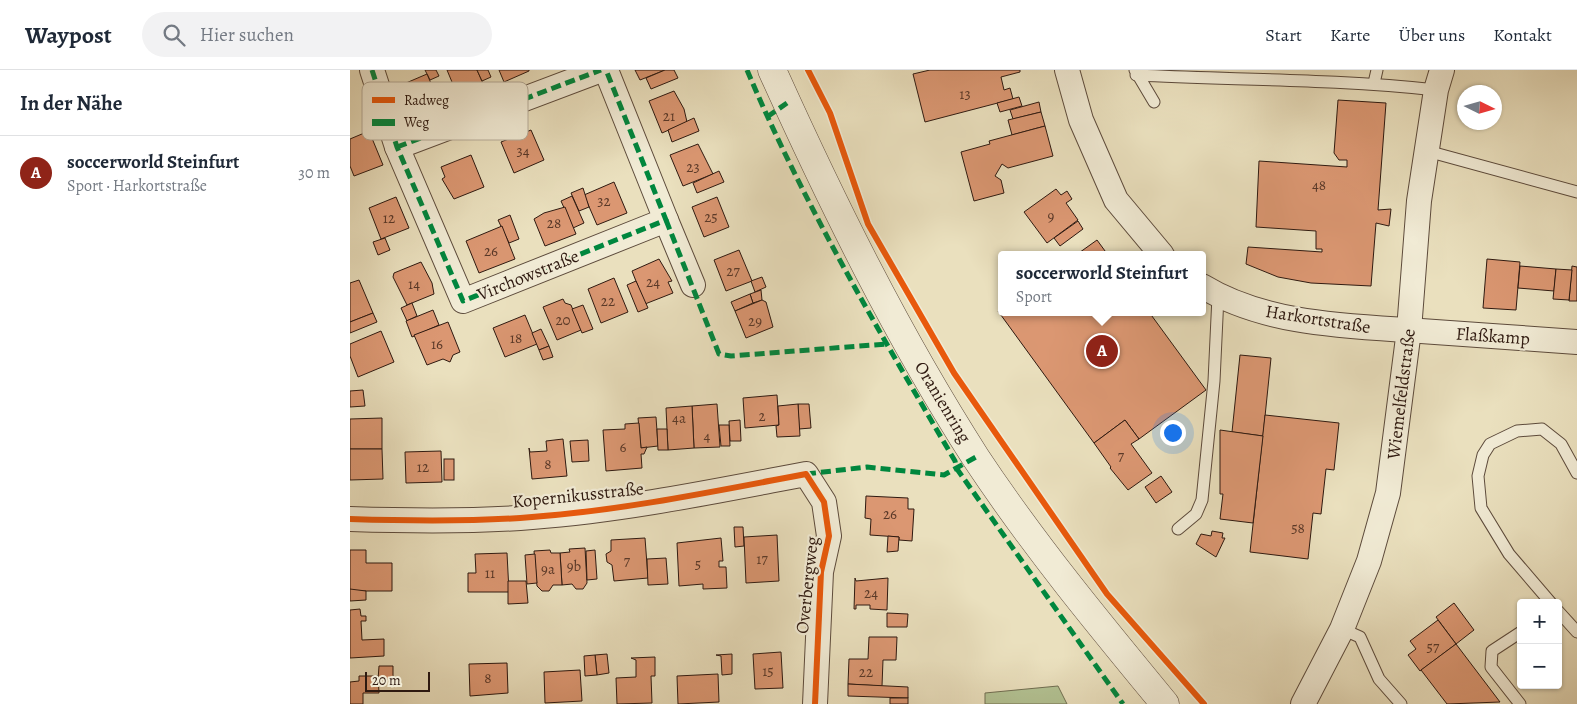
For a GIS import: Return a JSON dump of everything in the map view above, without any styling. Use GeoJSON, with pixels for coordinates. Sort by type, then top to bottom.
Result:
{"type":"FeatureCollection","features":[{"type":"Feature","properties":{"kind":"street","name":"Virchowstraße"},"geometry":{"type":"LineString","coordinates":[[372,70],[376,82]]}},
{"type":"Feature","properties":{"kind":"street"},"geometry":{"type":"LineString","coordinates":[[528,98],[601,70]]}},
{"type":"Feature","properties":{"kind":"street"},"geometry":{"type":"LineString","coordinates":[[606,70],[693,285]]}},
{"type":"Feature","properties":{"kind":"street","name":"Oranienring"},"geometry":{"type":"LineString","coordinates":[[772,70],[855,246],[907,342],[976,457],[1068,584],[1165,704]]}},
{"type":"Feature","properties":{"kind":"street"},"geometry":{"type":"LineString","coordinates":[[1067,70],[1081,120],[1116,200],[1159,251]]}},
{"type":"Feature","properties":{"kind":"street","name":"Wiemelfeldstraße"},"geometry":{"type":"LineString","coordinates":[[1303,704],[1322,671],[1342,629],[1369,561],[1388,493],[1409,330],[1419,201],[1439,80]]}},
{"type":"Feature","properties":{"kind":"street","name":"Virchowstraße"},"geometry":{"type":"LineString","coordinates":[[395,140],[463,301],[666,220]]}},
{"type":"Feature","properties":{"kind":"street"},"geometry":{"type":"LineString","coordinates":[[397,147],[416,140]]}},
{"type":"Feature","properties":{"kind":"street","name":"Harkortstraße"},"geometry":{"type":"LineString","coordinates":[[1210,291],[1272,314],[1329,324],[1409,330]]}},
{"type":"Feature","properties":{"kind":"street","name":"Flaßkamp"},"geometry":{"type":"LineString","coordinates":[[1409,330],[1577,342]]}},
{"type":"Feature","properties":{"kind":"street","name":"Kopernikusstraße"},"geometry":{"type":"LineString","coordinates":[[350,519],[426,522],[533,517],[634,506],[806,474]]}},
{"type":"Feature","properties":{"kind":"street","name":"Overbergweg"},"geometry":{"type":"LineString","coordinates":[[806,474],[824,502],[829,536],[821,572],[815,704]]}},
{"type":"Feature","properties":{"kind":"lane"},"geometry":{"type":"LineString","coordinates":[[1374,83],[1377,70]]}},
{"type":"Feature","properties":{"kind":"lane"},"geometry":{"type":"LineString","coordinates":[[1135,72],[1237,75],[1374,83],[1439,80]]}},
{"type":"Feature","properties":{"kind":"lane"},"geometry":{"type":"LineString","coordinates":[[1135,72],[1154,102]]}},
{"type":"Feature","properties":{"kind":"lane"},"geometry":{"type":"LineString","coordinates":[[1427,151],[1577,192]]}},
{"type":"Feature","properties":{"kind":"lane"},"geometry":{"type":"LineString","coordinates":[[1178,529],[1196,514],[1202,500],[1214,381],[1210,291]]}},
{"type":"Feature","properties":{"kind":"lane"},"geometry":{"type":"LineString","coordinates":[[1548,599],[1509,554],[1481,508],[1478,476],[1483,455],[1490,444],[1517,431],[1542,430],[1561,444],[1577,473]]}},
{"type":"Feature","properties":{"kind":"lane"},"geometry":{"type":"LineString","coordinates":[[1562,615],[1577,632]]}},
{"type":"Feature","properties":{"kind":"lane"},"geometry":{"type":"LineString","coordinates":[[1342,629],[1360,637],[1379,679],[1401,704]]}},
{"type":"Feature","properties":{"kind":"lane"},"geometry":{"type":"LineString","coordinates":[[1517,635],[1492,651],[1491,667],[1520,704]]}},
{"type":"Feature","properties":{"kind":"green space"},"geometry":{"type":"Polygon","coordinates":[[[1058,686],[1067,704],[985,704],[985,693],[1058,686]]]}},
{"type":"Feature","properties":{"kind":"building"},"geometry":{"type":"Polygon","coordinates":[[[425,70],[436,70],[439,76],[430,80],[425,70]]]}},
{"type":"Feature","properties":{"kind":"building"},"geometry":{"type":"Polygon","coordinates":[[[447,70],[477,70],[482,82],[452,82],[447,70]]]}},
{"type":"Feature","properties":{"kind":"building"},"geometry":{"type":"Polygon","coordinates":[[[477,70],[488,70],[491,77],[482,81],[477,70]]]}},
{"type":"Feature","properties":{"kind":"building"},"geometry":{"type":"Polygon","coordinates":[[[499,70],[529,70],[529,71],[504,82],[499,70]]]}},
{"type":"Feature","properties":{"kind":"building"},"geometry":{"type":"Polygon","coordinates":[[[635,70],[665,70],[640,80],[635,70]]]}},
{"type":"Feature","properties":{"kind":"building"},"geometry":{"type":"Polygon","coordinates":[[[665,70],[674,70],[678,78],[651,89],[646,78],[665,70]]]}},
{"type":"Feature","properties":{"kind":"building"},"geometry":{"type":"Polygon","coordinates":[[[930,70],[1020,70],[1020,72],[1001,77],[1004,90],[1010,88],[1013,99],[925,122],[913,74],[930,70]]]}},
{"type":"Feature","properties":{"kind":"building"},"geometry":{"type":"Polygon","coordinates":[[[427,74],[430,82],[408,82],[427,74]]]}},
{"type":"Feature","properties":{"kind":"building"},"geometry":{"type":"Polygon","coordinates":[[[674,91],[684,109],[687,122],[662,133],[649,101],[674,91]]]}},
{"type":"Feature","properties":{"kind":"building"},"geometry":{"type":"Polygon","coordinates":[[[1019,97],[1022,106],[1000,112],[997,103],[1019,97]]]}},
{"type":"Feature","properties":{"kind":"building"},"geometry":{"type":"Polygon","coordinates":[[[1338,100],[1386,103],[1378,210],[1391,209],[1389,226],[1376,223],[1371,286],[1311,283],[1278,277],[1246,264],[1248,247],[1322,252],[1322,249],[1316,249],[1316,231],[1256,227],[1259,161],[1347,167],[1347,160],[1339,160],[1334,153],[1338,100]]]}},
{"type":"Feature","properties":{"kind":"building"},"geometry":{"type":"Polygon","coordinates":[[[1039,102],[1041,112],[1013,119],[1010,110],[1039,102]]]}},
{"type":"Feature","properties":{"kind":"building"},"geometry":{"type":"Polygon","coordinates":[[[1041,112],[1045,126],[1012,135],[1008,120],[1041,112]]]}},
{"type":"Feature","properties":{"kind":"building"},"geometry":{"type":"Polygon","coordinates":[[[694,118],[699,131],[672,142],[668,130],[694,118]]]}},
{"type":"Feature","properties":{"kind":"building"},"geometry":{"type":"Polygon","coordinates":[[[1045,126],[1053,156],[1008,168],[1002,164],[995,176],[1001,180],[1004,193],[974,201],[961,152],[990,144],[989,141],[1045,126]]]}},
{"type":"Feature","properties":{"kind":"building"},"geometry":{"type":"Polygon","coordinates":[[[531,130],[544,160],[514,173],[501,142],[506,140],[528,140],[528,131],[531,130]]]}},
{"type":"Feature","properties":{"kind":"building"},"geometry":{"type":"Polygon","coordinates":[[[362,134],[362,140],[373,140],[383,165],[354,176],[350,166],[350,139],[362,134]]]}},
{"type":"Feature","properties":{"kind":"building"},"geometry":{"type":"Polygon","coordinates":[[[698,144],[713,174],[683,186],[670,155],[698,144]]]}},
{"type":"Feature","properties":{"kind":"building"},"geometry":{"type":"Polygon","coordinates":[[[471,155],[484,187],[454,199],[442,179],[445,177],[441,167],[471,155]]]}},
{"type":"Feature","properties":{"kind":"building"},"geometry":{"type":"Polygon","coordinates":[[[719,171],[724,182],[697,193],[693,183],[719,171]]]}},
{"type":"Feature","properties":{"kind":"building"},"geometry":{"type":"Polygon","coordinates":[[[614,182],[627,213],[597,225],[584,195],[614,182]]]}},
{"type":"Feature","properties":{"kind":"building"},"geometry":{"type":"Polygon","coordinates":[[[583,188],[589,207],[579,211],[571,193],[583,188]]]}},
{"type":"Feature","properties":{"kind":"building"},"geometry":{"type":"Polygon","coordinates":[[[1056,189],[1061,195],[1067,191],[1072,199],[1066,203],[1078,220],[1047,243],[1024,212],[1056,189]]]}},
{"type":"Feature","properties":{"kind":"building"},"geometry":{"type":"Polygon","coordinates":[[[572,196],[584,223],[573,228],[561,201],[572,196]]]}},
{"type":"Feature","properties":{"kind":"building"},"geometry":{"type":"Polygon","coordinates":[[[396,197],[409,228],[381,239],[369,208],[396,197]]]}},
{"type":"Feature","properties":{"kind":"building"},"geometry":{"type":"Polygon","coordinates":[[[717,197],[729,227],[704,237],[692,207],[717,197]]]}},
{"type":"Feature","properties":{"kind":"building"},"geometry":{"type":"Polygon","coordinates":[[[565,207],[576,234],[545,246],[534,219],[544,213],[565,207]]]}},
{"type":"Feature","properties":{"kind":"building"},"geometry":{"type":"Polygon","coordinates":[[[510,215],[519,239],[509,243],[498,220],[510,215]]]}},
{"type":"Feature","properties":{"kind":"building"},"geometry":{"type":"Polygon","coordinates":[[[1078,221],[1083,229],[1060,246],[1054,238],[1078,221]]]}},
{"type":"Feature","properties":{"kind":"building"},"geometry":{"type":"Polygon","coordinates":[[[502,226],[515,259],[479,273],[466,241],[502,226]]]}},
{"type":"Feature","properties":{"kind":"building"},"geometry":{"type":"Polygon","coordinates":[[[385,238],[390,250],[378,255],[373,242],[385,238]]]}},
{"type":"Feature","properties":{"kind":"building"},"geometry":{"type":"Polygon","coordinates":[[[1097,240],[1105,251],[1082,251],[1097,240]]]}},
{"type":"Feature","properties":{"kind":"building"},"geometry":{"type":"Polygon","coordinates":[[[739,250],[752,281],[726,291],[714,260],[739,250]]]}},
{"type":"Feature","properties":{"kind":"building"},"geometry":{"type":"Polygon","coordinates":[[[659,259],[672,281],[668,282],[673,293],[645,304],[632,271],[659,259]]]}},
{"type":"Feature","properties":{"kind":"building"},"geometry":{"type":"Polygon","coordinates":[[[1487,259],[1520,262],[1516,310],[1483,308],[1487,259]]]}},
{"type":"Feature","properties":{"kind":"building"},"geometry":{"type":"Polygon","coordinates":[[[421,262],[432,283],[434,294],[407,305],[393,277],[394,273],[421,262]]]}},
{"type":"Feature","properties":{"kind":"building"},"geometry":{"type":"Polygon","coordinates":[[[1520,266],[1556,269],[1554,291],[1518,288],[1520,266]]]}},
{"type":"Feature","properties":{"kind":"building"},"geometry":{"type":"Polygon","coordinates":[[[1572,266],[1577,267],[1577,301],[1569,301],[1572,266]]]}},
{"type":"Feature","properties":{"kind":"building"},"geometry":{"type":"Polygon","coordinates":[[[1556,269],[1572,270],[1569,300],[1553,299],[1556,269]]]}},
{"type":"Feature","properties":{"kind":"building"},"geometry":{"type":"Polygon","coordinates":[[[762,277],[766,287],[755,292],[751,281],[762,277]]]}},
{"type":"Feature","properties":{"kind":"building"},"geometry":{"type":"Polygon","coordinates":[[[614,278],[628,312],[601,323],[588,289],[614,278]]]}},
{"type":"Feature","properties":{"kind":"building"},"geometry":{"type":"Polygon","coordinates":[[[359,280],[373,313],[350,322],[350,283],[359,280]]]}},
{"type":"Feature","properties":{"kind":"building"},"geometry":{"type":"Polygon","coordinates":[[[636,281],[648,308],[638,312],[627,285],[636,281]]]}},
{"type":"Feature","properties":{"kind":"building"},"geometry":{"type":"Polygon","coordinates":[[[761,290],[762,300],[753,303],[750,294],[761,290]]]}},
{"type":"Feature","properties":{"kind":"building"},"geometry":{"type":"Polygon","coordinates":[[[750,294],[753,303],[735,311],[731,302],[750,294]]]}},
{"type":"Feature","properties":{"kind":"building"},"geometry":{"type":"Polygon","coordinates":[[[563,299],[565,303],[571,305],[581,330],[557,340],[543,307],[563,299]]]}},
{"type":"Feature","properties":{"kind":"building"},"geometry":{"type":"Polygon","coordinates":[[[762,300],[766,302],[773,327],[746,338],[735,311],[762,300]]]}},
{"type":"Feature","properties":{"kind":"building"},"geometry":{"type":"Polygon","coordinates":[[[412,303],[417,316],[407,321],[401,308],[412,303]]]}},
{"type":"Feature","properties":{"kind":"building"},"geometry":{"type":"Polygon","coordinates":[[[583,305],[593,329],[582,333],[572,309],[583,305]]]}},
{"type":"Feature","properties":{"kind":"building"},"geometry":{"type":"Polygon","coordinates":[[[433,310],[439,325],[412,337],[406,321],[433,310]]]}},
{"type":"Feature","properties":{"kind":"building"},"geometry":{"type":"Polygon","coordinates":[[[373,313],[377,322],[350,333],[350,322],[373,313]]]}},
{"type":"Feature","properties":{"kind":"building"},"geometry":{"type":"Polygon","coordinates":[[[525,315],[537,344],[505,357],[493,328],[525,315]]]}},
{"type":"Feature","properties":{"kind":"building"},"geometry":{"type":"Polygon","coordinates":[[[1002,316],[1152,316],[1206,390],[1139,439],[1125,420],[1094,443],[1002,316]]]}},
{"type":"Feature","properties":{"kind":"building"},"geometry":{"type":"Polygon","coordinates":[[[448,322],[460,352],[453,355],[450,362],[443,359],[427,365],[414,335],[448,322]]]}},
{"type":"Feature","properties":{"kind":"building"},"geometry":{"type":"Polygon","coordinates":[[[541,329],[549,346],[539,350],[532,333],[541,329]]]}},
{"type":"Feature","properties":{"kind":"building"},"geometry":{"type":"Polygon","coordinates":[[[381,331],[394,362],[358,377],[350,356],[350,344],[381,331]]]}},
{"type":"Feature","properties":{"kind":"building"},"geometry":{"type":"Polygon","coordinates":[[[549,346],[553,357],[543,360],[539,350],[549,346]]]}},
{"type":"Feature","properties":{"kind":"building"},"geometry":{"type":"Polygon","coordinates":[[[1240,355],[1271,358],[1263,436],[1232,432],[1240,355]]]}},
{"type":"Feature","properties":{"kind":"building"},"geometry":{"type":"Polygon","coordinates":[[[363,390],[365,406],[350,407],[350,391],[363,390]]]}},
{"type":"Feature","properties":{"kind":"building"},"geometry":{"type":"Polygon","coordinates":[[[777,395],[779,425],[745,428],[743,398],[777,395]]]}},
{"type":"Feature","properties":{"kind":"building"},"geometry":{"type":"Polygon","coordinates":[[[717,404],[720,447],[694,448],[692,406],[717,404]]]}},
{"type":"Feature","properties":{"kind":"building"},"geometry":{"type":"Polygon","coordinates":[[[798,404],[809,404],[811,428],[799,429],[798,404]]]}},
{"type":"Feature","properties":{"kind":"building"},"geometry":{"type":"Polygon","coordinates":[[[798,404],[800,436],[777,437],[776,426],[779,425],[778,406],[798,404]]]}},
{"type":"Feature","properties":{"kind":"building"},"geometry":{"type":"Polygon","coordinates":[[[692,406],[694,448],[668,450],[666,408],[692,406]]]}},
{"type":"Feature","properties":{"kind":"building"},"geometry":{"type":"Polygon","coordinates":[[[1265,415],[1339,423],[1334,470],[1326,469],[1321,514],[1313,513],[1308,559],[1250,552],[1265,415]]]}},
{"type":"Feature","properties":{"kind":"building"},"geometry":{"type":"Polygon","coordinates":[[[656,417],[658,446],[641,448],[638,418],[656,417]]]}},
{"type":"Feature","properties":{"kind":"building"},"geometry":{"type":"Polygon","coordinates":[[[382,418],[382,449],[350,449],[350,419],[382,418]]]}},
{"type":"Feature","properties":{"kind":"building"},"geometry":{"type":"Polygon","coordinates":[[[740,420],[741,441],[730,441],[729,421],[740,420]]]}},
{"type":"Feature","properties":{"kind":"building"},"geometry":{"type":"Polygon","coordinates":[[[1125,420],[1139,439],[1131,444],[1152,473],[1128,490],[1110,468],[1094,443],[1125,420]]]}},
{"type":"Feature","properties":{"kind":"building"},"geometry":{"type":"Polygon","coordinates":[[[639,423],[641,448],[647,447],[644,454],[641,454],[642,468],[606,471],[603,430],[625,429],[625,424],[639,423]]]}},
{"type":"Feature","properties":{"kind":"building"},"geometry":{"type":"Polygon","coordinates":[[[719,425],[729,425],[730,446],[721,446],[719,425]]]}},
{"type":"Feature","properties":{"kind":"building"},"geometry":{"type":"Polygon","coordinates":[[[657,429],[667,429],[668,450],[658,450],[657,429]]]}},
{"type":"Feature","properties":{"kind":"building"},"geometry":{"type":"Polygon","coordinates":[[[1220,430],[1263,436],[1253,523],[1220,519],[1223,494],[1220,494],[1220,430]]]}},
{"type":"Feature","properties":{"kind":"building"},"geometry":{"type":"Polygon","coordinates":[[[563,439],[567,476],[532,479],[529,448],[530,452],[547,451],[546,441],[563,439]]]}},
{"type":"Feature","properties":{"kind":"building"},"geometry":{"type":"Polygon","coordinates":[[[588,440],[589,461],[572,462],[570,441],[588,440]]]}},
{"type":"Feature","properties":{"kind":"building"},"geometry":{"type":"Polygon","coordinates":[[[350,449],[382,449],[383,479],[350,480],[350,449]]]}},
{"type":"Feature","properties":{"kind":"building"},"geometry":{"type":"Polygon","coordinates":[[[441,451],[442,482],[406,483],[405,452],[441,451]]]}},
{"type":"Feature","properties":{"kind":"building"},"geometry":{"type":"Polygon","coordinates":[[[444,459],[454,459],[454,480],[444,480],[444,459]]]}},
{"type":"Feature","properties":{"kind":"building"},"geometry":{"type":"Polygon","coordinates":[[[1161,476],[1172,492],[1156,503],[1145,487],[1161,476]]]}},
{"type":"Feature","properties":{"kind":"building"},"geometry":{"type":"Polygon","coordinates":[[[866,496],[908,498],[908,509],[914,509],[912,541],[899,540],[899,537],[870,535],[871,519],[865,518],[866,496]]]}},
{"type":"Feature","properties":{"kind":"building"},"geometry":{"type":"Polygon","coordinates":[[[734,527],[743,527],[744,546],[735,547],[734,527]]]}},
{"type":"Feature","properties":{"kind":"building"},"geometry":{"type":"Polygon","coordinates":[[[1212,531],[1223,533],[1222,538],[1225,538],[1216,557],[1196,544],[1201,534],[1211,536],[1212,531]]]}},
{"type":"Feature","properties":{"kind":"building"},"geometry":{"type":"Polygon","coordinates":[[[777,535],[779,581],[746,583],[744,537],[777,535]]]}},
{"type":"Feature","properties":{"kind":"building"},"geometry":{"type":"Polygon","coordinates":[[[888,536],[899,537],[898,551],[887,552],[888,536]]]}},
{"type":"Feature","properties":{"kind":"building"},"geometry":{"type":"Polygon","coordinates":[[[645,538],[648,578],[614,581],[612,565],[607,562],[606,554],[611,551],[611,540],[645,538]]]}},
{"type":"Feature","properties":{"kind":"building"},"geometry":{"type":"Polygon","coordinates":[[[721,538],[723,561],[719,561],[719,567],[726,567],[727,588],[703,589],[703,584],[679,586],[677,543],[721,538]]]}},
{"type":"Feature","properties":{"kind":"building"},"geometry":{"type":"Polygon","coordinates":[[[585,548],[587,583],[583,589],[576,589],[572,584],[562,585],[560,553],[570,552],[569,549],[585,548]]]}},
{"type":"Feature","properties":{"kind":"building"},"geometry":{"type":"Polygon","coordinates":[[[350,550],[366,550],[366,563],[392,563],[392,591],[350,591],[350,550]]]}},
{"type":"Feature","properties":{"kind":"building"},"geometry":{"type":"Polygon","coordinates":[[[550,550],[551,553],[560,553],[562,585],[553,585],[549,591],[542,591],[537,586],[534,551],[550,550]]]}},
{"type":"Feature","properties":{"kind":"building"},"geometry":{"type":"Polygon","coordinates":[[[595,550],[597,579],[587,580],[586,551],[595,550]]]}},
{"type":"Feature","properties":{"kind":"building"},"geometry":{"type":"Polygon","coordinates":[[[507,553],[509,592],[468,592],[468,573],[476,573],[475,554],[507,553]]]}},
{"type":"Feature","properties":{"kind":"building"},"geometry":{"type":"Polygon","coordinates":[[[535,554],[537,583],[527,584],[525,555],[535,554]]]}},
{"type":"Feature","properties":{"kind":"building"},"geometry":{"type":"Polygon","coordinates":[[[666,558],[668,584],[648,585],[647,559],[666,558]]]}},
{"type":"Feature","properties":{"kind":"building"},"geometry":{"type":"Polygon","coordinates":[[[855,578],[856,581],[888,578],[887,610],[870,609],[870,605],[856,605],[856,609],[854,609],[855,578]]]}},
{"type":"Feature","properties":{"kind":"building"},"geometry":{"type":"Polygon","coordinates":[[[508,581],[526,581],[528,603],[508,604],[508,581]]]}},
{"type":"Feature","properties":{"kind":"building"},"geometry":{"type":"Polygon","coordinates":[[[350,589],[366,591],[366,600],[350,601],[350,589]]]}},
{"type":"Feature","properties":{"kind":"building"},"geometry":{"type":"Polygon","coordinates":[[[1454,603],[1474,630],[1456,644],[1436,617],[1454,603]]]}},
{"type":"Feature","properties":{"kind":"building"},"geometry":{"type":"Polygon","coordinates":[[[360,609],[361,616],[366,616],[366,621],[361,621],[362,640],[384,639],[384,656],[350,658],[350,610],[360,609]]]}},
{"type":"Feature","properties":{"kind":"building"},"geometry":{"type":"Polygon","coordinates":[[[887,613],[908,614],[907,627],[887,627],[887,613]]]}},
{"type":"Feature","properties":{"kind":"building"},"geometry":{"type":"Polygon","coordinates":[[[1438,620],[1456,644],[1420,671],[1408,655],[1416,649],[1410,641],[1438,620]]]}},
{"type":"Feature","properties":{"kind":"building"},"geometry":{"type":"Polygon","coordinates":[[[869,637],[897,637],[896,660],[883,660],[882,686],[848,684],[849,659],[868,659],[869,637]]]}},
{"type":"Feature","properties":{"kind":"building"},"geometry":{"type":"Polygon","coordinates":[[[1456,644],[1500,702],[1447,704],[1421,670],[1456,644]]]}},
{"type":"Feature","properties":{"kind":"building"},"geometry":{"type":"Polygon","coordinates":[[[781,652],[783,688],[755,689],[753,654],[781,652]]]}},
{"type":"Feature","properties":{"kind":"building"},"geometry":{"type":"Polygon","coordinates":[[[607,654],[609,673],[597,675],[595,655],[607,654]]]}},
{"type":"Feature","properties":{"kind":"building"},"geometry":{"type":"Polygon","coordinates":[[[732,654],[732,674],[722,675],[721,656],[716,655],[732,654]]]}},
{"type":"Feature","properties":{"kind":"building"},"geometry":{"type":"Polygon","coordinates":[[[595,655],[597,675],[585,676],[584,656],[595,655]]]}},
{"type":"Feature","properties":{"kind":"building"},"geometry":{"type":"Polygon","coordinates":[[[655,657],[655,676],[651,676],[652,703],[617,704],[616,678],[636,677],[636,660],[631,658],[655,657]]]}},
{"type":"Feature","properties":{"kind":"building"},"geometry":{"type":"Polygon","coordinates":[[[507,663],[508,693],[470,696],[469,664],[507,663]]]}},
{"type":"Feature","properties":{"kind":"building"},"geometry":{"type":"Polygon","coordinates":[[[379,666],[393,666],[393,679],[378,680],[379,666]]]}},
{"type":"Feature","properties":{"kind":"building"},"geometry":{"type":"Polygon","coordinates":[[[580,670],[582,701],[545,703],[544,672],[580,670]]]}},
{"type":"Feature","properties":{"kind":"building"},"geometry":{"type":"Polygon","coordinates":[[[718,674],[719,702],[678,704],[677,676],[718,674]]]}},
{"type":"Feature","properties":{"kind":"building"},"geometry":{"type":"Polygon","coordinates":[[[359,676],[378,676],[379,693],[363,693],[363,704],[350,704],[350,682],[359,681],[359,676]]]}},
{"type":"Feature","properties":{"kind":"building"},"geometry":{"type":"Polygon","coordinates":[[[848,684],[908,687],[908,698],[848,696],[848,684]]]}},
{"type":"Feature","properties":{"kind":"building"},"geometry":{"type":"Polygon","coordinates":[[[890,698],[908,698],[908,704],[890,704],[890,698]]]}},
{"type":"Feature","properties":{"kind":"marked path"},"geometry":{"type":"LineString","coordinates":[[372,70],[376,82]]}},
{"type":"Feature","properties":{"kind":"marked path"},"geometry":{"type":"LineString","coordinates":[[528,98],[601,70]]}},
{"type":"Feature","properties":{"kind":"marked path"},"geometry":{"type":"LineString","coordinates":[[395,140],[463,301],[666,220],[606,70]]}},
{"type":"Feature","properties":{"kind":"marked path"},"geometry":{"type":"LineString","coordinates":[[747,70],[793,171],[845,269],[955,461],[957,469],[1123,704]]}},
{"type":"Feature","properties":{"kind":"marked path"},"geometry":{"type":"LineString","coordinates":[[767,117],[787,103]]}},
{"type":"Feature","properties":{"kind":"marked path"},"geometry":{"type":"LineString","coordinates":[[397,147],[416,140]]}},
{"type":"Feature","properties":{"kind":"marked path"},"geometry":{"type":"LineString","coordinates":[[666,220],[719,354],[731,356],[886,344]]}},
{"type":"Feature","properties":{"kind":"marked path"},"geometry":{"type":"LineString","coordinates":[[806,474],[867,467],[944,475],[976,457]]}},
{"type":"Feature","properties":{"kind":"cycle path"},"geometry":{"type":"LineString","coordinates":[[808,70],[830,113],[868,224],[954,373],[1107,594],[1204,704]]}},
{"type":"Feature","properties":{"kind":"cycle path"},"geometry":{"type":"LineString","coordinates":[[350,519],[419,521],[509,519],[567,514],[670,499],[806,474],[824,502],[829,536],[821,572],[815,704]]}},
{"type":"Feature","properties":{"kind":"place","name":"soccerworld Steinfurt"},"geometry":{"type":"Point","coordinates":[1102,351]}}]}
